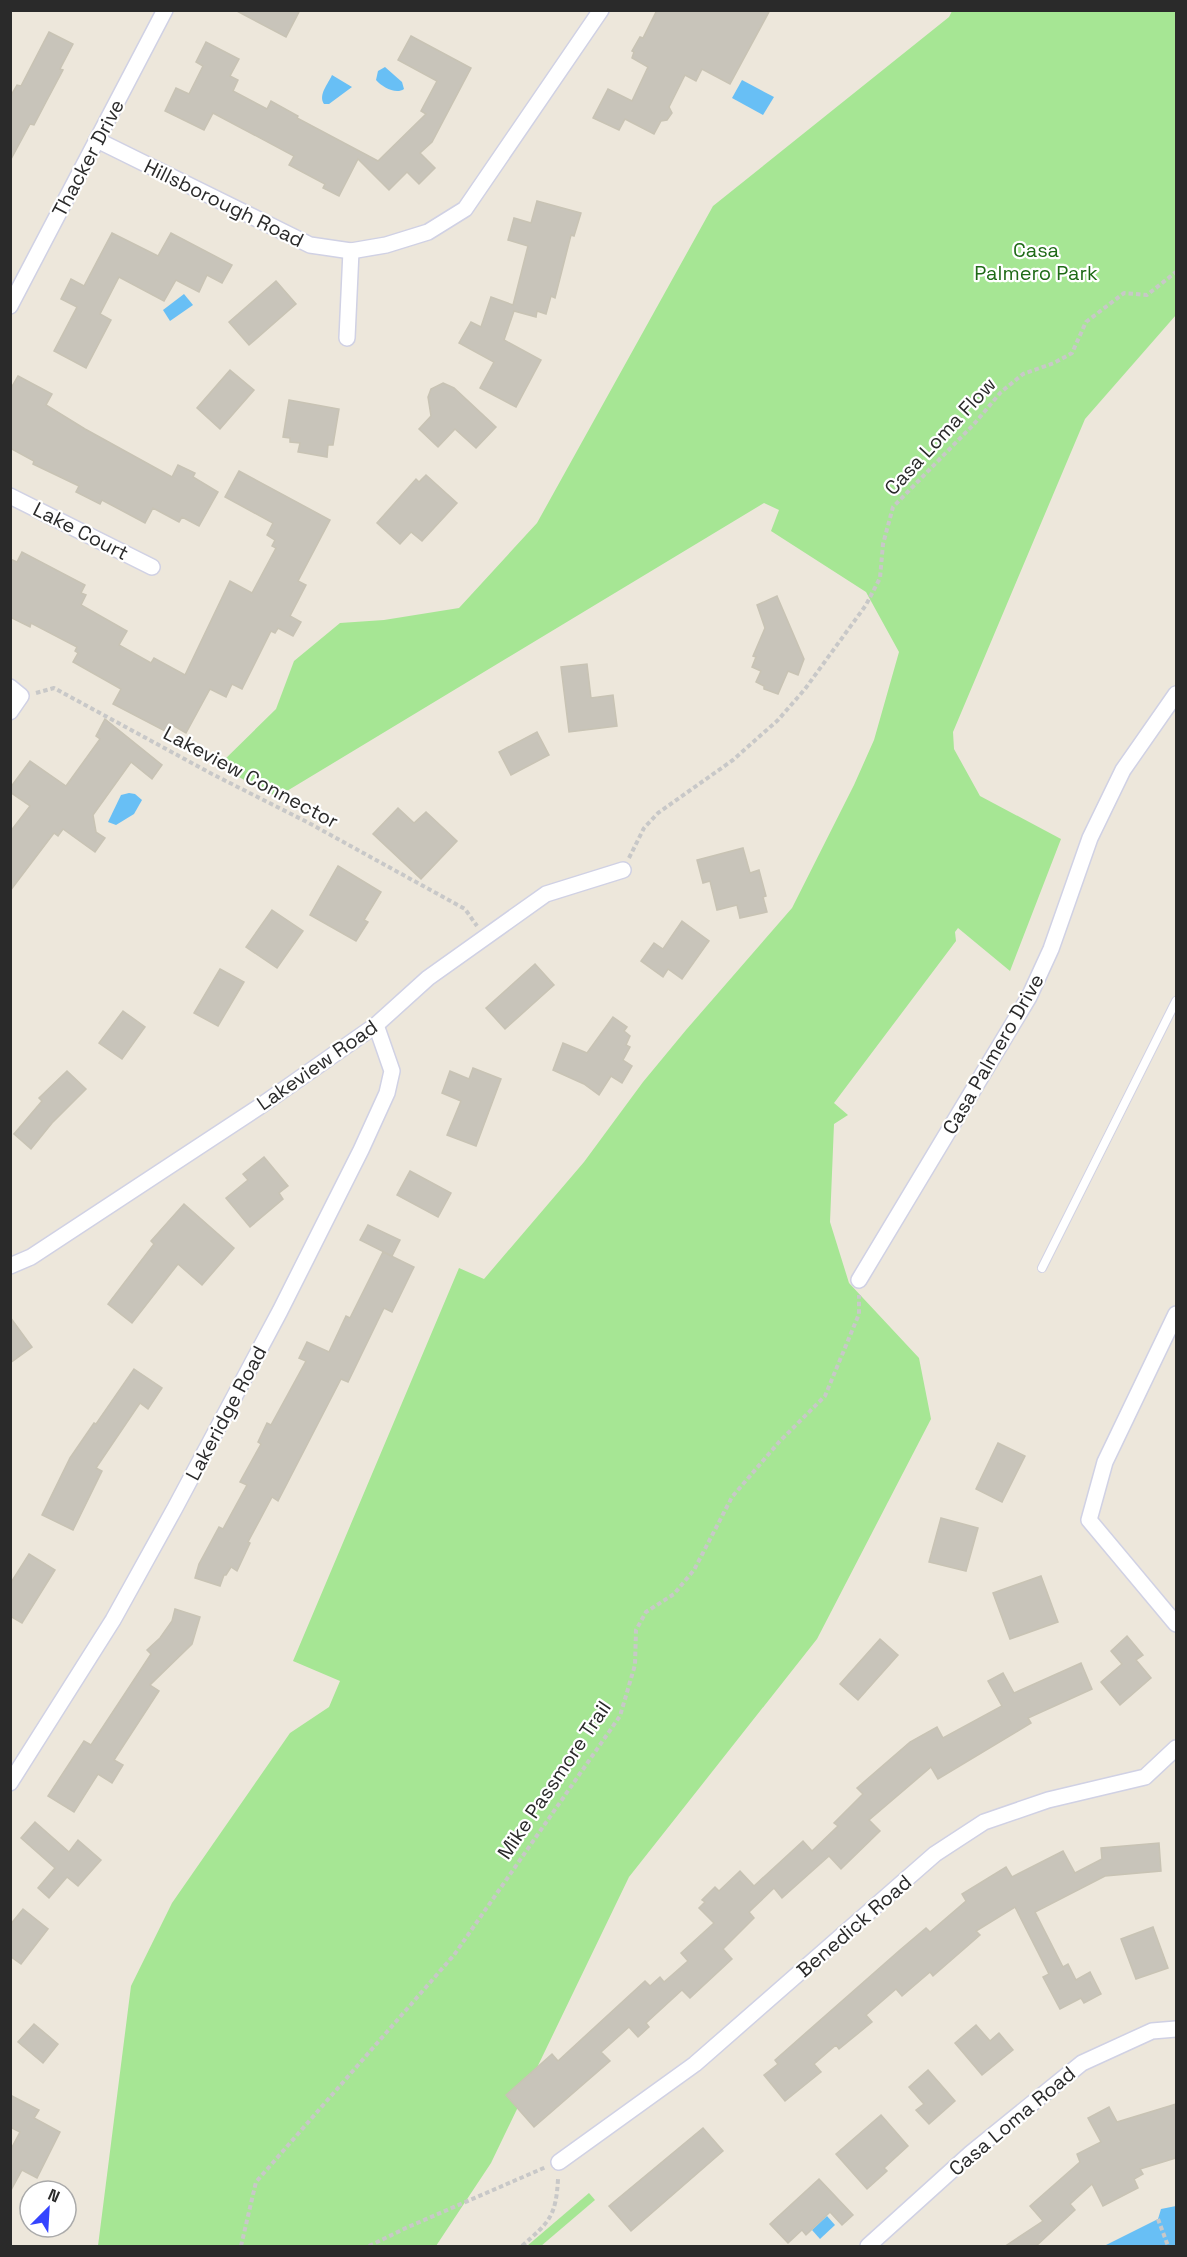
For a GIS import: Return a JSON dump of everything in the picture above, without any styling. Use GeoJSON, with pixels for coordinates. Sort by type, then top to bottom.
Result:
{"type":"FeatureCollection","features":[{"type":"Feature","properties":{"kind":"street","name":"Thacker Drive"},"geometry":{"type":"LineString","coordinates":[[10,306],[165,10]]}},
{"type":"Feature","properties":{"kind":"street","name":"Hillsborough Road"},"geometry":{"type":"LineString","coordinates":[[97,140],[310,245],[351,251],[386,245],[428,232],[465,209],[601,10]]}},
{"type":"Feature","properties":{"kind":"street"},"geometry":{"type":"LineString","coordinates":[[347,338],[351,251]]}},
{"type":"Feature","properties":{"kind":"street","name":"Lake Court"},"geometry":{"type":"LineString","coordinates":[[10,496],[152,567]]}},
{"type":"Feature","properties":{"kind":"street"},"geometry":{"type":"LineString","coordinates":[[10,712],[16,692]]}},
{"type":"Feature","properties":{"kind":"street","name":"Casa Palmero Drive"},"geometry":{"type":"LineString","coordinates":[[858,1280],[1029,997],[1051,949],[1090,838],[1123,770],[1176,694]]}},
{"type":"Feature","properties":{"kind":"street","name":"Lakeview Road"},"geometry":{"type":"LineString","coordinates":[[10,1266],[31,1257],[233,1124],[376,1025],[428,978],[546,894],[623,870]]}},
{"type":"Feature","properties":{"kind":"street","name":"Lakeridge Road"},"geometry":{"type":"LineString","coordinates":[[10,1783],[113,1620],[159,1538],[280,1311],[361,1150],[387,1093],[392,1071],[376,1025]]}},
{"type":"Feature","properties":{"kind":"street"},"geometry":{"type":"LineString","coordinates":[[1176,1314],[1105,1462],[1089,1521],[1176,1624]]}},
{"type":"Feature","properties":{"kind":"street","name":"Benedick Road"},"geometry":{"type":"LineString","coordinates":[[559,2162],[695,2064],[935,1854],[992,1819],[1047,1800],[1145,1777],[1176,1748]]}},
{"type":"Feature","properties":{"kind":"street","name":"Casa Loma Road"},"geometry":{"type":"LineString","coordinates":[[868,2247],[971,2153],[1082,2063],[1152,2031],[1176,2029]]}},
{"type":"Feature","properties":{"kind":"lane"},"geometry":{"type":"LineString","coordinates":[[1042,1268],[1176,1002]]}},
{"type":"Feature","properties":{"kind":"path","name":"Casa Loma Flow"},"geometry":{"type":"LineString","coordinates":[[623,870],[644,828],[658,813],[733,759],[778,720],[805,689],[866,605],[880,578],[883,544],[893,507],[974,424],[1001,392],[1023,374],[1054,363],[1072,353],[1086,322],[1124,292],[1147,295],[1176,272]]}},
{"type":"Feature","properties":{"kind":"path","name":"Lakeview Connector"},"geometry":{"type":"LineString","coordinates":[[16,692],[54,688],[465,909]]}},
{"type":"Feature","properties":{"kind":"path","name":"Mike Passmore Trail"},"geometry":{"type":"LineString","coordinates":[[240,2247],[256,2182],[454,1955],[620,1716],[635,1665],[636,1630],[646,1612],[674,1594],[694,1570],[732,1497],[778,1442],[825,1396],[859,1314],[858,1280]]}},
{"type":"Feature","properties":{"kind":"path"},"geometry":{"type":"LineString","coordinates":[[369,2247],[408,2227],[559,2162],[557,2205],[547,2224],[522,2247]]}},
{"type":"Feature","properties":{"kind":"path"},"geometry":{"type":"LineString","coordinates":[[1158,2219],[1168,2247]]}},
{"type":"Feature","properties":{"kind":"green space","name":"Casa Palmero Park"},"geometry":{"type":"Polygon","coordinates":[[[952,11],[1176,11],[1176,315],[1085,419],[953,732],[954,749],[980,796],[1061,839],[1010,971],[958,928],[955,932],[956,941],[834,1103],[848,1115],[834,1124],[830,1222],[849,1283],[919,1358],[931,1419],[817,1639],[629,1877],[491,2163],[436,2246],[98,2246],[131,1986],[172,1903],[290,1733],[329,1707],[340,1681],[293,1661],[459,1268],[484,1279],[584,1162],[643,1082],[686,1030],[792,908],[874,740],[899,652],[866,592],[771,531],[779,510],[764,503],[277,797],[218,766],[276,709],[294,661],[340,623],[384,620],[459,608],[537,523],[713,206],[949,17],[952,11]]]}},
{"type":"Feature","properties":{"kind":"green space"},"geometry":{"type":"Polygon","coordinates":[[[589,2193],[595,2200],[541,2246],[527,2246],[589,2193]]]}},
{"type":"Feature","properties":{"kind":"water"},"geometry":{"type":"Polygon","coordinates":[[[385,67],[402,82],[404,89],[397,91],[389,89],[376,80],[378,71],[385,67]]]}},
{"type":"Feature","properties":{"kind":"water"},"geometry":{"type":"Polygon","coordinates":[[[332,75],[352,87],[329,104],[324,104],[323,93],[332,75]]]}},
{"type":"Feature","properties":{"kind":"water"},"geometry":{"type":"Polygon","coordinates":[[[742,80],[774,97],[763,115],[732,98],[742,80]]]}},
{"type":"Feature","properties":{"kind":"water"},"geometry":{"type":"Polygon","coordinates":[[[184,294],[193,305],[170,321],[163,310],[184,294]]]}},
{"type":"Feature","properties":{"kind":"water"},"geometry":{"type":"Polygon","coordinates":[[[135,794],[142,800],[134,814],[116,825],[108,822],[121,795],[135,794]]]}},
{"type":"Feature","properties":{"kind":"water"},"geometry":{"type":"Polygon","coordinates":[[[1176,2206],[1176,2246],[1104,2246],[1158,2219],[1161,2209],[1176,2206]]]}},
{"type":"Feature","properties":{"kind":"water"},"geometry":{"type":"Polygon","coordinates":[[[827,2216],[835,2225],[820,2239],[812,2230],[827,2216]]]}},
{"type":"Feature","properties":{"kind":"building"},"geometry":{"type":"Polygon","coordinates":[[[235,10],[300,10],[286,37],[235,10]]]}},
{"type":"Feature","properties":{"kind":"building"},"geometry":{"type":"Polygon","coordinates":[[[657,10],[770,10],[730,84],[702,69],[696,81],[685,75],[669,107],[672,113],[667,120],[661,121],[654,134],[625,119],[619,130],[593,118],[608,89],[632,101],[648,67],[632,58],[634,52],[632,51],[640,37],[643,38],[657,10]]]}},
{"type":"Feature","properties":{"kind":"building"},"geometry":{"type":"Polygon","coordinates":[[[49,32],[73,44],[60,69],[63,70],[34,125],[30,124],[10,161],[10,97],[17,85],[21,86],[49,32]]]}},
{"type":"Feature","properties":{"kind":"building"},"geometry":{"type":"Polygon","coordinates":[[[411,36],[471,68],[432,142],[420,153],[435,168],[419,184],[407,172],[389,190],[358,159],[339,196],[323,188],[325,184],[289,165],[294,156],[213,113],[204,130],[165,111],[176,88],[189,94],[203,66],[196,62],[206,42],[239,59],[230,76],[238,80],[233,91],[267,109],[271,101],[298,116],[297,118],[378,161],[426,114],[421,111],[437,81],[398,60],[411,36]]]}},
{"type":"Feature","properties":{"kind":"building"},"geometry":{"type":"Polygon","coordinates":[[[537,201],[581,213],[574,236],[571,235],[555,298],[551,296],[546,314],[537,311],[536,317],[514,311],[504,340],[541,360],[516,407],[480,388],[494,362],[459,343],[471,322],[481,327],[491,297],[513,305],[528,246],[508,240],[514,218],[531,223],[537,201]]]}},
{"type":"Feature","properties":{"kind":"building"},"geometry":{"type":"Polygon","coordinates":[[[112,233],[158,256],[171,233],[232,265],[222,283],[207,275],[199,292],[176,280],[164,301],[119,277],[100,314],[111,320],[86,368],[54,351],[77,307],[61,299],[71,279],[84,286],[112,233]]]}},
{"type":"Feature","properties":{"kind":"building"},"geometry":{"type":"Polygon","coordinates":[[[276,281],[296,304],[249,345],[229,322],[276,281]]]}},
{"type":"Feature","properties":{"kind":"building"},"geometry":{"type":"Polygon","coordinates":[[[230,370],[254,390],[220,429],[197,408],[230,370]]]}},
{"type":"Feature","properties":{"kind":"building"},"geometry":{"type":"Polygon","coordinates":[[[18,376],[52,394],[46,405],[85,429],[172,477],[178,465],[195,473],[193,477],[218,492],[199,526],[182,517],[179,522],[153,508],[145,523],[102,500],[100,504],[76,492],[79,486],[33,464],[34,461],[10,448],[10,390],[18,376]]]}},
{"type":"Feature","properties":{"kind":"building"},"geometry":{"type":"Polygon","coordinates":[[[443,383],[454,388],[496,427],[476,448],[455,429],[438,447],[419,429],[431,416],[428,397],[431,389],[443,383]]]}},
{"type":"Feature","properties":{"kind":"building"},"geometry":{"type":"Polygon","coordinates":[[[289,400],[339,409],[333,445],[328,445],[327,457],[298,452],[300,443],[290,442],[290,438],[283,437],[289,400]]]}},
{"type":"Feature","properties":{"kind":"building"},"geometry":{"type":"Polygon","coordinates":[[[239,471],[330,520],[298,581],[306,585],[290,616],[301,622],[293,636],[278,628],[275,633],[271,631],[242,689],[232,684],[226,697],[210,689],[186,733],[169,723],[165,731],[113,704],[121,689],[73,662],[78,653],[75,651],[77,647],[31,623],[30,627],[10,617],[10,559],[17,562],[22,552],[85,585],[81,593],[86,595],[81,605],[127,631],[119,645],[151,663],[154,658],[185,675],[230,581],[252,593],[276,548],[272,546],[275,540],[267,535],[273,523],[225,497],[239,471]]]}},
{"type":"Feature","properties":{"kind":"building"},"geometry":{"type":"Polygon","coordinates":[[[426,475],[457,503],[422,541],[411,532],[400,544],[377,523],[416,479],[419,482],[426,475]]]}},
{"type":"Feature","properties":{"kind":"building"},"geometry":{"type":"Polygon","coordinates":[[[777,596],[804,659],[798,675],[788,671],[778,694],[764,689],[764,686],[756,682],[761,671],[752,667],[756,657],[753,656],[765,628],[757,605],[777,596]]]}},
{"type":"Feature","properties":{"kind":"building"},"geometry":{"type":"Polygon","coordinates":[[[587,664],[591,698],[613,695],[617,726],[569,732],[561,667],[587,664]]]}},
{"type":"Feature","properties":{"kind":"building"},"geometry":{"type":"Polygon","coordinates":[[[105,719],[162,765],[152,779],[131,762],[93,815],[96,832],[105,838],[95,852],[63,829],[58,836],[54,833],[10,891],[10,832],[30,806],[10,792],[10,788],[30,761],[66,786],[100,739],[96,736],[105,719]]]}},
{"type":"Feature","properties":{"kind":"building"},"geometry":{"type":"Polygon","coordinates":[[[537,732],[549,755],[511,775],[499,752],[537,732]]]}},
{"type":"Feature","properties":{"kind":"building"},"geometry":{"type":"Polygon","coordinates":[[[398,808],[414,823],[426,812],[457,841],[421,879],[373,834],[398,808]]]}},
{"type":"Feature","properties":{"kind":"building"},"geometry":{"type":"Polygon","coordinates":[[[743,848],[750,873],[759,870],[766,896],[763,897],[767,912],[740,918],[737,905],[717,910],[710,881],[703,883],[697,860],[743,848]]]}},
{"type":"Feature","properties":{"kind":"building"},"geometry":{"type":"Polygon","coordinates":[[[338,866],[381,892],[364,920],[368,922],[356,941],[310,915],[338,866]]]}},
{"type":"Feature","properties":{"kind":"building"},"geometry":{"type":"Polygon","coordinates":[[[272,910],[303,931],[277,968],[246,947],[272,910]]]}},
{"type":"Feature","properties":{"kind":"building"},"geometry":{"type":"Polygon","coordinates":[[[682,921],[709,941],[682,979],[668,969],[663,977],[641,961],[654,943],[663,949],[682,921]]]}},
{"type":"Feature","properties":{"kind":"building"},"geometry":{"type":"Polygon","coordinates":[[[535,964],[554,985],[505,1029],[486,1008],[535,964]]]}},
{"type":"Feature","properties":{"kind":"building"},"geometry":{"type":"Polygon","coordinates":[[[220,969],[244,982],[218,1026],[194,1013],[220,969]]]}},
{"type":"Feature","properties":{"kind":"building"},"geometry":{"type":"Polygon","coordinates":[[[123,1011],[145,1027],[122,1059],[99,1043],[123,1011]]]}},
{"type":"Feature","properties":{"kind":"building"},"geometry":{"type":"Polygon","coordinates":[[[613,1017],[627,1027],[624,1031],[630,1036],[626,1045],[630,1047],[623,1060],[632,1066],[622,1083],[611,1076],[599,1095],[584,1084],[553,1070],[563,1043],[587,1053],[613,1017]]]}},
{"type":"Feature","properties":{"kind":"building"},"geometry":{"type":"Polygon","coordinates":[[[473,1068],[501,1079],[476,1146],[447,1135],[461,1101],[442,1093],[450,1071],[469,1079],[473,1068]]]}},
{"type":"Feature","properties":{"kind":"building"},"geometry":{"type":"Polygon","coordinates":[[[67,1071],[86,1089],[52,1123],[31,1149],[14,1134],[42,1101],[39,1098],[67,1071]]]}},
{"type":"Feature","properties":{"kind":"building"},"geometry":{"type":"Polygon","coordinates":[[[264,1157],[288,1186],[279,1193],[283,1199],[250,1227],[226,1198],[248,1180],[243,1174],[264,1157]]]}},
{"type":"Feature","properties":{"kind":"building"},"geometry":{"type":"Polygon","coordinates":[[[410,1171],[451,1193],[438,1217],[397,1195],[410,1171]]]}},
{"type":"Feature","properties":{"kind":"building"},"geometry":{"type":"Polygon","coordinates":[[[184,1204],[234,1248],[202,1285],[178,1264],[132,1323],[108,1304],[154,1244],[151,1241],[184,1204]]]}},
{"type":"Feature","properties":{"kind":"building"},"geometry":{"type":"Polygon","coordinates":[[[368,1225],[400,1240],[392,1256],[360,1240],[368,1225]]]}},
{"type":"Feature","properties":{"kind":"building"},"geometry":{"type":"Polygon","coordinates":[[[383,1252],[414,1267],[392,1312],[384,1308],[348,1382],[341,1379],[278,1501],[272,1497],[248,1542],[250,1543],[237,1571],[231,1567],[224,1575],[220,1586],[195,1578],[199,1564],[219,1527],[223,1529],[247,1485],[240,1482],[261,1444],[258,1442],[267,1423],[271,1425],[306,1361],[299,1358],[307,1342],[329,1352],[346,1316],[350,1318],[383,1252]]]}},
{"type":"Feature","properties":{"kind":"building"},"geometry":{"type":"Polygon","coordinates":[[[10,1317],[32,1347],[10,1363],[10,1317]]]}},
{"type":"Feature","properties":{"kind":"building"},"geometry":{"type":"Polygon","coordinates":[[[134,1369],[162,1388],[148,1409],[140,1403],[96,1468],[102,1471],[73,1530],[42,1515],[70,1458],[134,1369]]]}},
{"type":"Feature","properties":{"kind":"building"},"geometry":{"type":"Polygon","coordinates":[[[998,1443],[1025,1456],[1002,1502],[976,1489],[998,1443]]]}},
{"type":"Feature","properties":{"kind":"building"},"geometry":{"type":"Polygon","coordinates":[[[941,1518],[978,1528],[966,1571],[929,1562],[941,1518]]]}},
{"type":"Feature","properties":{"kind":"building"},"geometry":{"type":"Polygon","coordinates":[[[29,1554],[55,1570],[22,1623],[10,1616],[10,1584],[29,1554]]]}},
{"type":"Feature","properties":{"kind":"building"},"geometry":{"type":"Polygon","coordinates":[[[1041,1576],[1058,1622],[1010,1639],[993,1593],[1041,1576]]]}},
{"type":"Feature","properties":{"kind":"building"},"geometry":{"type":"Polygon","coordinates":[[[175,1609],[200,1617],[192,1644],[150,1685],[159,1691],[114,1760],[123,1765],[112,1783],[98,1774],[74,1812],[48,1796],[84,1741],[91,1745],[151,1654],[147,1650],[160,1638],[172,1621],[175,1609]]]}},
{"type":"Feature","properties":{"kind":"building"},"geometry":{"type":"Polygon","coordinates":[[[1127,1636],[1143,1655],[1136,1660],[1151,1678],[1120,1705],[1101,1682],[1122,1664],[1111,1651],[1127,1636]]]}},
{"type":"Feature","properties":{"kind":"building"},"geometry":{"type":"Polygon","coordinates":[[[880,1639],[898,1655],[858,1700],[840,1684],[880,1639]]]}},
{"type":"Feature","properties":{"kind":"building"},"geometry":{"type":"Polygon","coordinates":[[[1081,1663],[1092,1689],[1028,1718],[1031,1723],[938,1779],[931,1767],[869,1820],[880,1831],[841,1869],[829,1856],[782,1898],[774,1888],[749,1912],[754,1918],[723,1949],[732,1959],[690,1998],[682,1990],[646,2023],[649,2027],[638,2037],[629,2027],[601,2052],[610,2061],[534,2127],[506,2095],[552,2054],[558,2061],[645,1981],[650,1986],[660,1977],[664,1982],[688,1961],[681,1953],[714,1923],[699,1908],[705,1902],[702,1900],[715,1887],[719,1891],[740,1871],[754,1886],[803,1841],[812,1851],[838,1826],[834,1823],[863,1794],[857,1788],[910,1742],[937,1727],[943,1738],[1002,1706],[988,1681],[1003,1673],[1014,1693],[1081,1663]]]}},
{"type":"Feature","properties":{"kind":"building"},"geometry":{"type":"Polygon","coordinates":[[[35,1822],[69,1852],[78,1840],[101,1860],[78,1886],[67,1877],[49,1898],[38,1888],[55,1868],[21,1838],[35,1822]]]}},
{"type":"Feature","properties":{"kind":"building"},"geometry":{"type":"Polygon","coordinates":[[[1159,1843],[1161,1871],[1105,1876],[1035,1912],[1063,1967],[1068,1964],[1076,1980],[1090,1972],[1101,1994],[1084,2003],[1081,1998],[1060,2009],[1043,1977],[1049,1974],[1015,1907],[976,1931],[980,1935],[933,1976],[930,1972],[902,1996],[896,1989],[866,2015],[872,2022],[839,2049],[836,2045],[814,2064],[821,2072],[785,2101],[764,2075],[778,2064],[775,2060],[900,1950],[926,1928],[930,1932],[966,1901],[962,1894],[1006,1867],[1012,1877],[1063,1851],[1075,1873],[1102,1859],[1101,1848],[1159,1843]]]}},
{"type":"Feature","properties":{"kind":"building"},"geometry":{"type":"Polygon","coordinates":[[[23,1909],[48,1929],[21,1964],[10,1956],[10,1925],[23,1909]]]}},
{"type":"Feature","properties":{"kind":"building"},"geometry":{"type":"Polygon","coordinates":[[[1153,1927],[1168,1968],[1136,1979],[1121,1939],[1153,1927]]]}},
{"type":"Feature","properties":{"kind":"building"},"geometry":{"type":"Polygon","coordinates":[[[34,2024],[58,2044],[43,2063],[18,2042],[34,2024]]]}},
{"type":"Feature","properties":{"kind":"building"},"geometry":{"type":"Polygon","coordinates":[[[976,2025],[990,2041],[999,2033],[1013,2050],[982,2075],[955,2043],[976,2025]]]}},
{"type":"Feature","properties":{"kind":"building"},"geometry":{"type":"Polygon","coordinates":[[[928,2070],[955,2101],[929,2124],[916,2110],[924,2104],[909,2087],[928,2070]]]}},
{"type":"Feature","properties":{"kind":"building"},"geometry":{"type":"Polygon","coordinates":[[[10,2095],[39,2110],[34,2118],[60,2132],[37,2178],[22,2170],[10,2192],[10,2151],[20,2132],[10,2127],[10,2095]]]}},
{"type":"Feature","properties":{"kind":"building"},"geometry":{"type":"Polygon","coordinates":[[[1176,2104],[1176,2158],[1140,2169],[1143,2174],[1134,2179],[1138,2188],[1103,2206],[1092,2184],[1070,2204],[1075,2210],[1035,2247],[1004,2247],[1043,2221],[1030,2206],[1080,2162],[1077,2154],[1101,2142],[1088,2118],[1109,2107],[1117,2122],[1176,2104]]]}},
{"type":"Feature","properties":{"kind":"building"},"geometry":{"type":"Polygon","coordinates":[[[881,2115],[908,2146],[884,2168],[887,2171],[867,2189],[836,2154],[881,2115]]]}},
{"type":"Feature","properties":{"kind":"building"},"geometry":{"type":"Polygon","coordinates":[[[703,2128],[723,2151],[631,2231],[609,2206],[703,2128]]]}},
{"type":"Feature","properties":{"kind":"building"},"geometry":{"type":"Polygon","coordinates":[[[819,2179],[853,2215],[842,2225],[830,2212],[806,2235],[802,2230],[788,2243],[770,2224],[819,2179]]]}}]}
